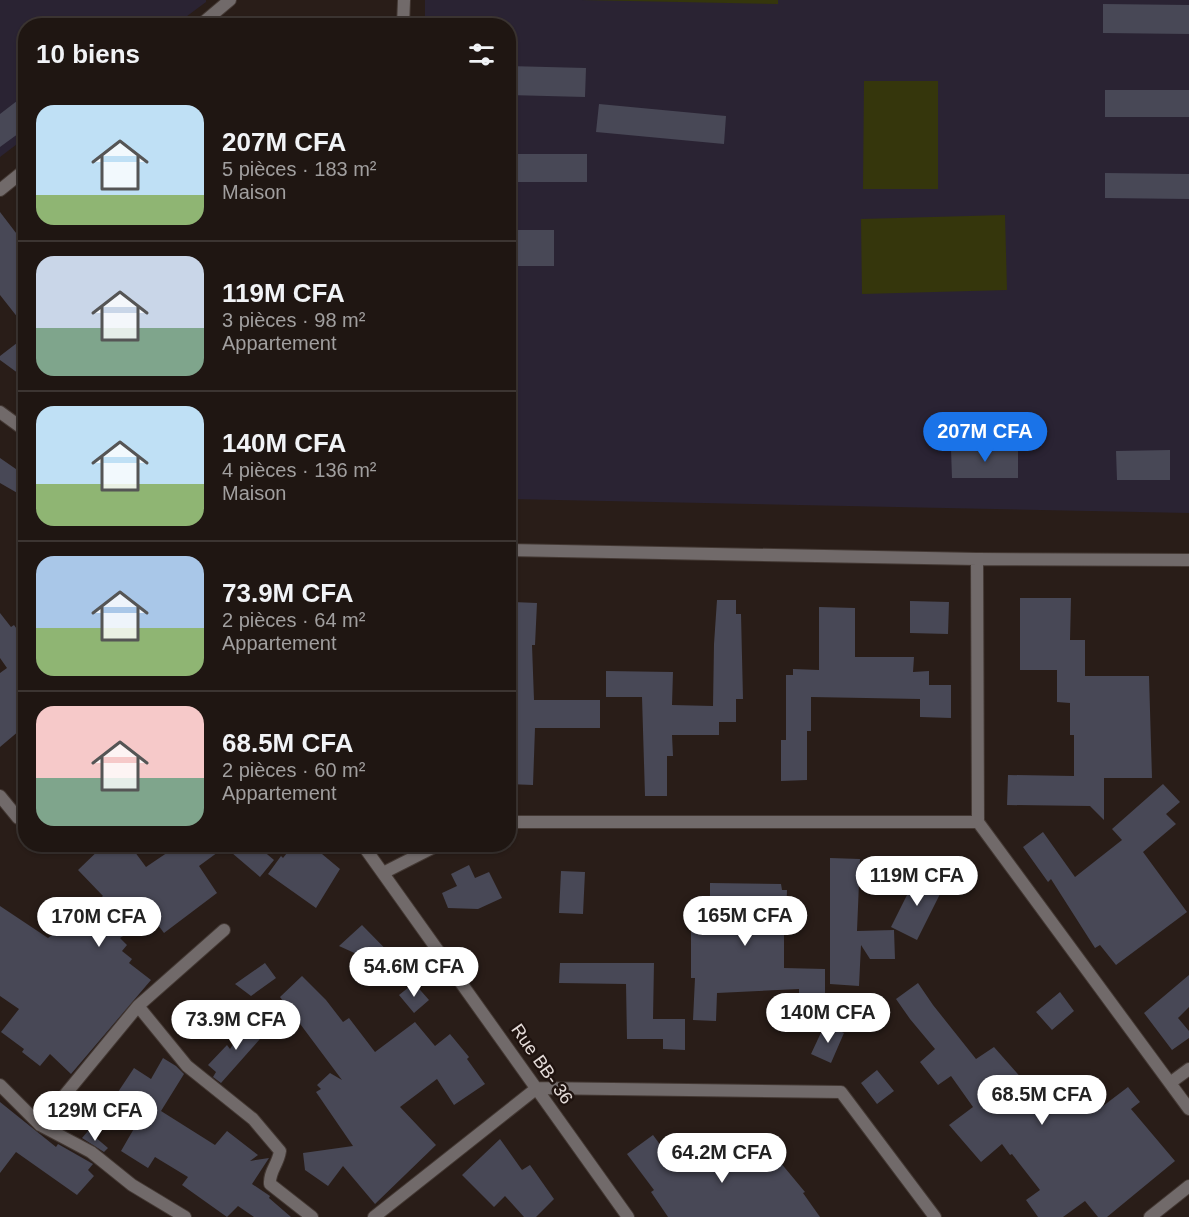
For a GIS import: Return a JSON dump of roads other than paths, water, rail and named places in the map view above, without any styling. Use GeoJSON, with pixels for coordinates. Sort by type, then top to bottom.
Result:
{"type":"FeatureCollection","features":[{"type":"Feature","properties":{"kind":"street"},"geometry":{"type":"LineString","coordinates":[[209,18],[230,0]]}},
{"type":"Feature","properties":{"kind":"street"},"geometry":{"type":"LineString","coordinates":[[403,18],[404,0]]}},
{"type":"Feature","properties":{"kind":"street"},"geometry":{"type":"LineString","coordinates":[[0,190],[18,175]]}},
{"type":"Feature","properties":{"kind":"street"},"geometry":{"type":"LineString","coordinates":[[0,412],[18,425]]}},
{"type":"Feature","properties":{"kind":"street"},"geometry":{"type":"LineString","coordinates":[[516,550],[976,559],[1189,560]]}},
{"type":"Feature","properties":{"kind":"street"},"geometry":{"type":"LineString","coordinates":[[976,559],[978,822],[1189,1109]]}},
{"type":"Feature","properties":{"kind":"street"},"geometry":{"type":"LineString","coordinates":[[0,796],[18,818]]}},
{"type":"Feature","properties":{"kind":"street"},"geometry":{"type":"LineString","coordinates":[[516,822],[978,822]]}},
{"type":"Feature","properties":{"kind":"street","name":"Rue BB- 36"},"geometry":{"type":"LineString","coordinates":[[368,852],[628,1217]]}},
{"type":"Feature","properties":{"kind":"street"},"geometry":{"type":"LineString","coordinates":[[383,873],[424,852]]}},
{"type":"Feature","properties":{"kind":"street"},"geometry":{"type":"LineString","coordinates":[[40,1125],[138,1006],[224,930]]}},
{"type":"Feature","properties":{"kind":"street"},"geometry":{"type":"LineString","coordinates":[[138,1006],[188,1066],[253,1119],[280,1151],[279,1162],[269,1175],[270,1184],[312,1217]]}},
{"type":"Feature","properties":{"kind":"street"},"geometry":{"type":"LineString","coordinates":[[1170,1083],[1189,1069]]}},
{"type":"Feature","properties":{"kind":"street"},"geometry":{"type":"LineString","coordinates":[[0,1085],[40,1125],[91,1152],[132,1185],[185,1217]]}},
{"type":"Feature","properties":{"kind":"street"},"geometry":{"type":"LineString","coordinates":[[374,1217],[537,1088],[841,1092],[935,1217]]}},
{"type":"Feature","properties":{"kind":"street"},"geometry":{"type":"LineString","coordinates":[[1150,1217],[1189,1186]]}}]}
